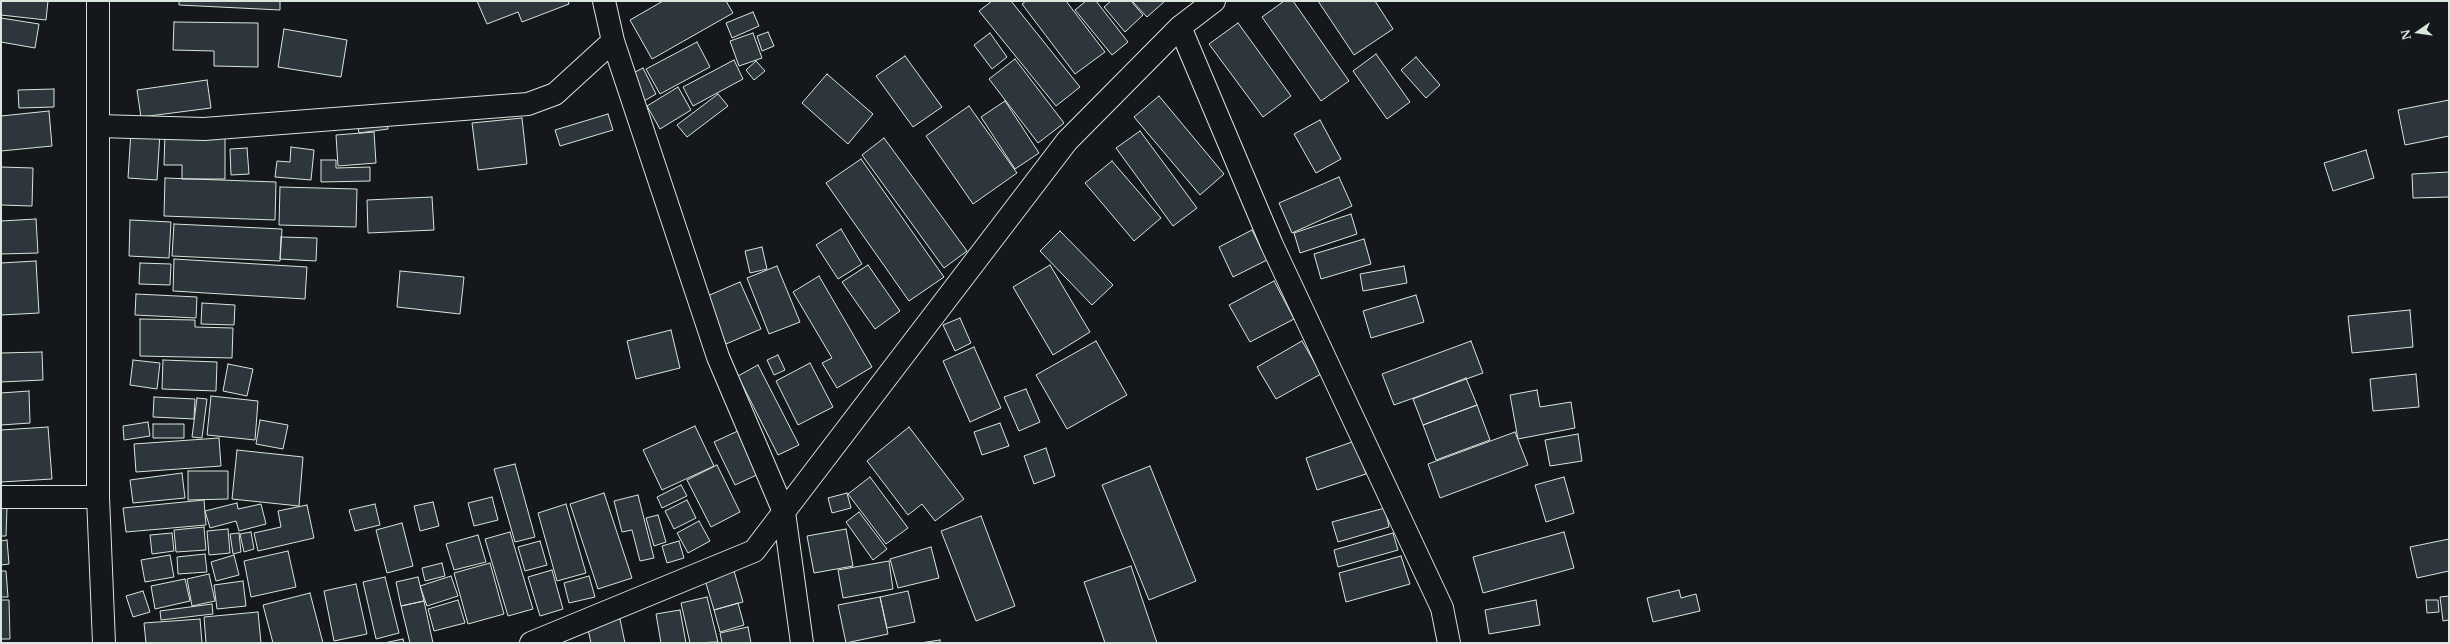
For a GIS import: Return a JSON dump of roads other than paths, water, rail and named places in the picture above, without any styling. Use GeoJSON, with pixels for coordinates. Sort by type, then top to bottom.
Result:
{"type":"FeatureCollection","features":[{"type":"Feature","properties":{"kind":"street"},"geometry":{"type":"LineString","coordinates":[[98,1],[98,497],[104,643]]}},
{"type":"Feature","properties":{"kind":"street"},"geometry":{"type":"LineString","coordinates":[[604,1],[613,41],[718,357],[784,512],[802,643]]}},
{"type":"Feature","properties":{"kind":"street"},"geometry":{"type":"LineString","coordinates":[[532,643],[754,551],[1067,141],[1180,27],[1214,1]]}},
{"type":"Feature","properties":{"kind":"street"},"geometry":{"type":"LineString","coordinates":[[1180,27],[1272,245],[1442,608],[1449,643]]}},
{"type":"Feature","properties":{"kind":"street"},"geometry":{"type":"LineString","coordinates":[[98,126],[204,128],[528,104],[555,94],[613,41]]}},
{"type":"Feature","properties":{"kind":"street"},"geometry":{"type":"LineString","coordinates":[[1,497],[98,497]]}}]}
